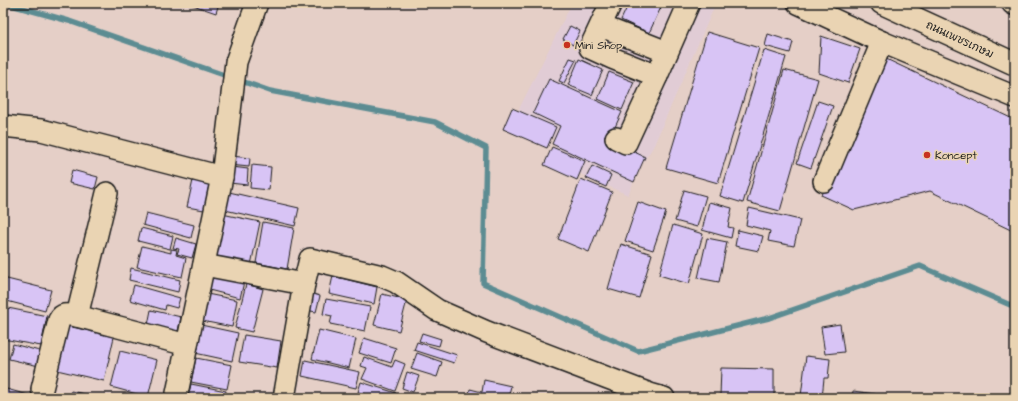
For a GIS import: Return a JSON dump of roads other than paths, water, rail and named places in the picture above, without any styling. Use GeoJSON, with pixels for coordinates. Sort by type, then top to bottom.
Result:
{"type":"FeatureCollection","features":[{"type":"Feature","properties":{"kind":"main road","name":"ถนนเพชรเกษม"},"geometry":{"type":"LineString","coordinates":[[882,3],[1015,64]]}},
{"type":"Feature","properties":{"kind":"street"},"geometry":{"type":"LineString","coordinates":[[176,398],[222,177],[236,62],[254,11],[270,3]]}},
{"type":"Feature","properties":{"kind":"street"},"geometry":{"type":"LineString","coordinates":[[611,3],[607,28],[590,48],[657,76]]}},
{"type":"Feature","properties":{"kind":"street"},"geometry":{"type":"LineString","coordinates":[[616,138],[626,143],[689,3]]}},
{"type":"Feature","properties":{"kind":"street"},"geometry":{"type":"LineString","coordinates":[[798,3],[882,42],[1015,97]]}},
{"type":"Feature","properties":{"kind":"street"},"geometry":{"type":"LineString","coordinates":[[607,28],[667,52]]}},
{"type":"Feature","properties":{"kind":"street"},"geometry":{"type":"LineString","coordinates":[[824,181],[882,42]]}},
{"type":"Feature","properties":{"kind":"street"},"geometry":{"type":"LineString","coordinates":[[3,126],[41,130],[222,177]]}},
{"type":"Feature","properties":{"kind":"street"},"geometry":{"type":"LineString","coordinates":[[77,316],[107,193]]}},
{"type":"Feature","properties":{"kind":"street"},"geometry":{"type":"LineString","coordinates":[[284,398],[304,284],[310,259],[382,276],[396,282],[437,310],[461,321],[654,397]]}},
{"type":"Feature","properties":{"kind":"street"},"geometry":{"type":"LineString","coordinates":[[204,265],[304,284]]}},
{"type":"Feature","properties":{"kind":"street"},"geometry":{"type":"LineString","coordinates":[[42,389],[59,320],[64,314],[77,316],[187,345]]}},
{"type":"Feature","properties":{"kind":"waterway"},"geometry":{"type":"LineString","coordinates":[[4,3],[69,21],[270,91],[435,122],[486,148],[483,283],[638,351],[769,318],[920,266],[1015,307]]}},
{"type":"Feature","properties":{"kind":"place","name":"Mini Shop"},"geometry":{"type":"Point","coordinates":[567,45]}},
{"type":"Feature","properties":{"kind":"place","name":"Koncept"},"geometry":{"type":"Point","coordinates":[927,155]}}]}
